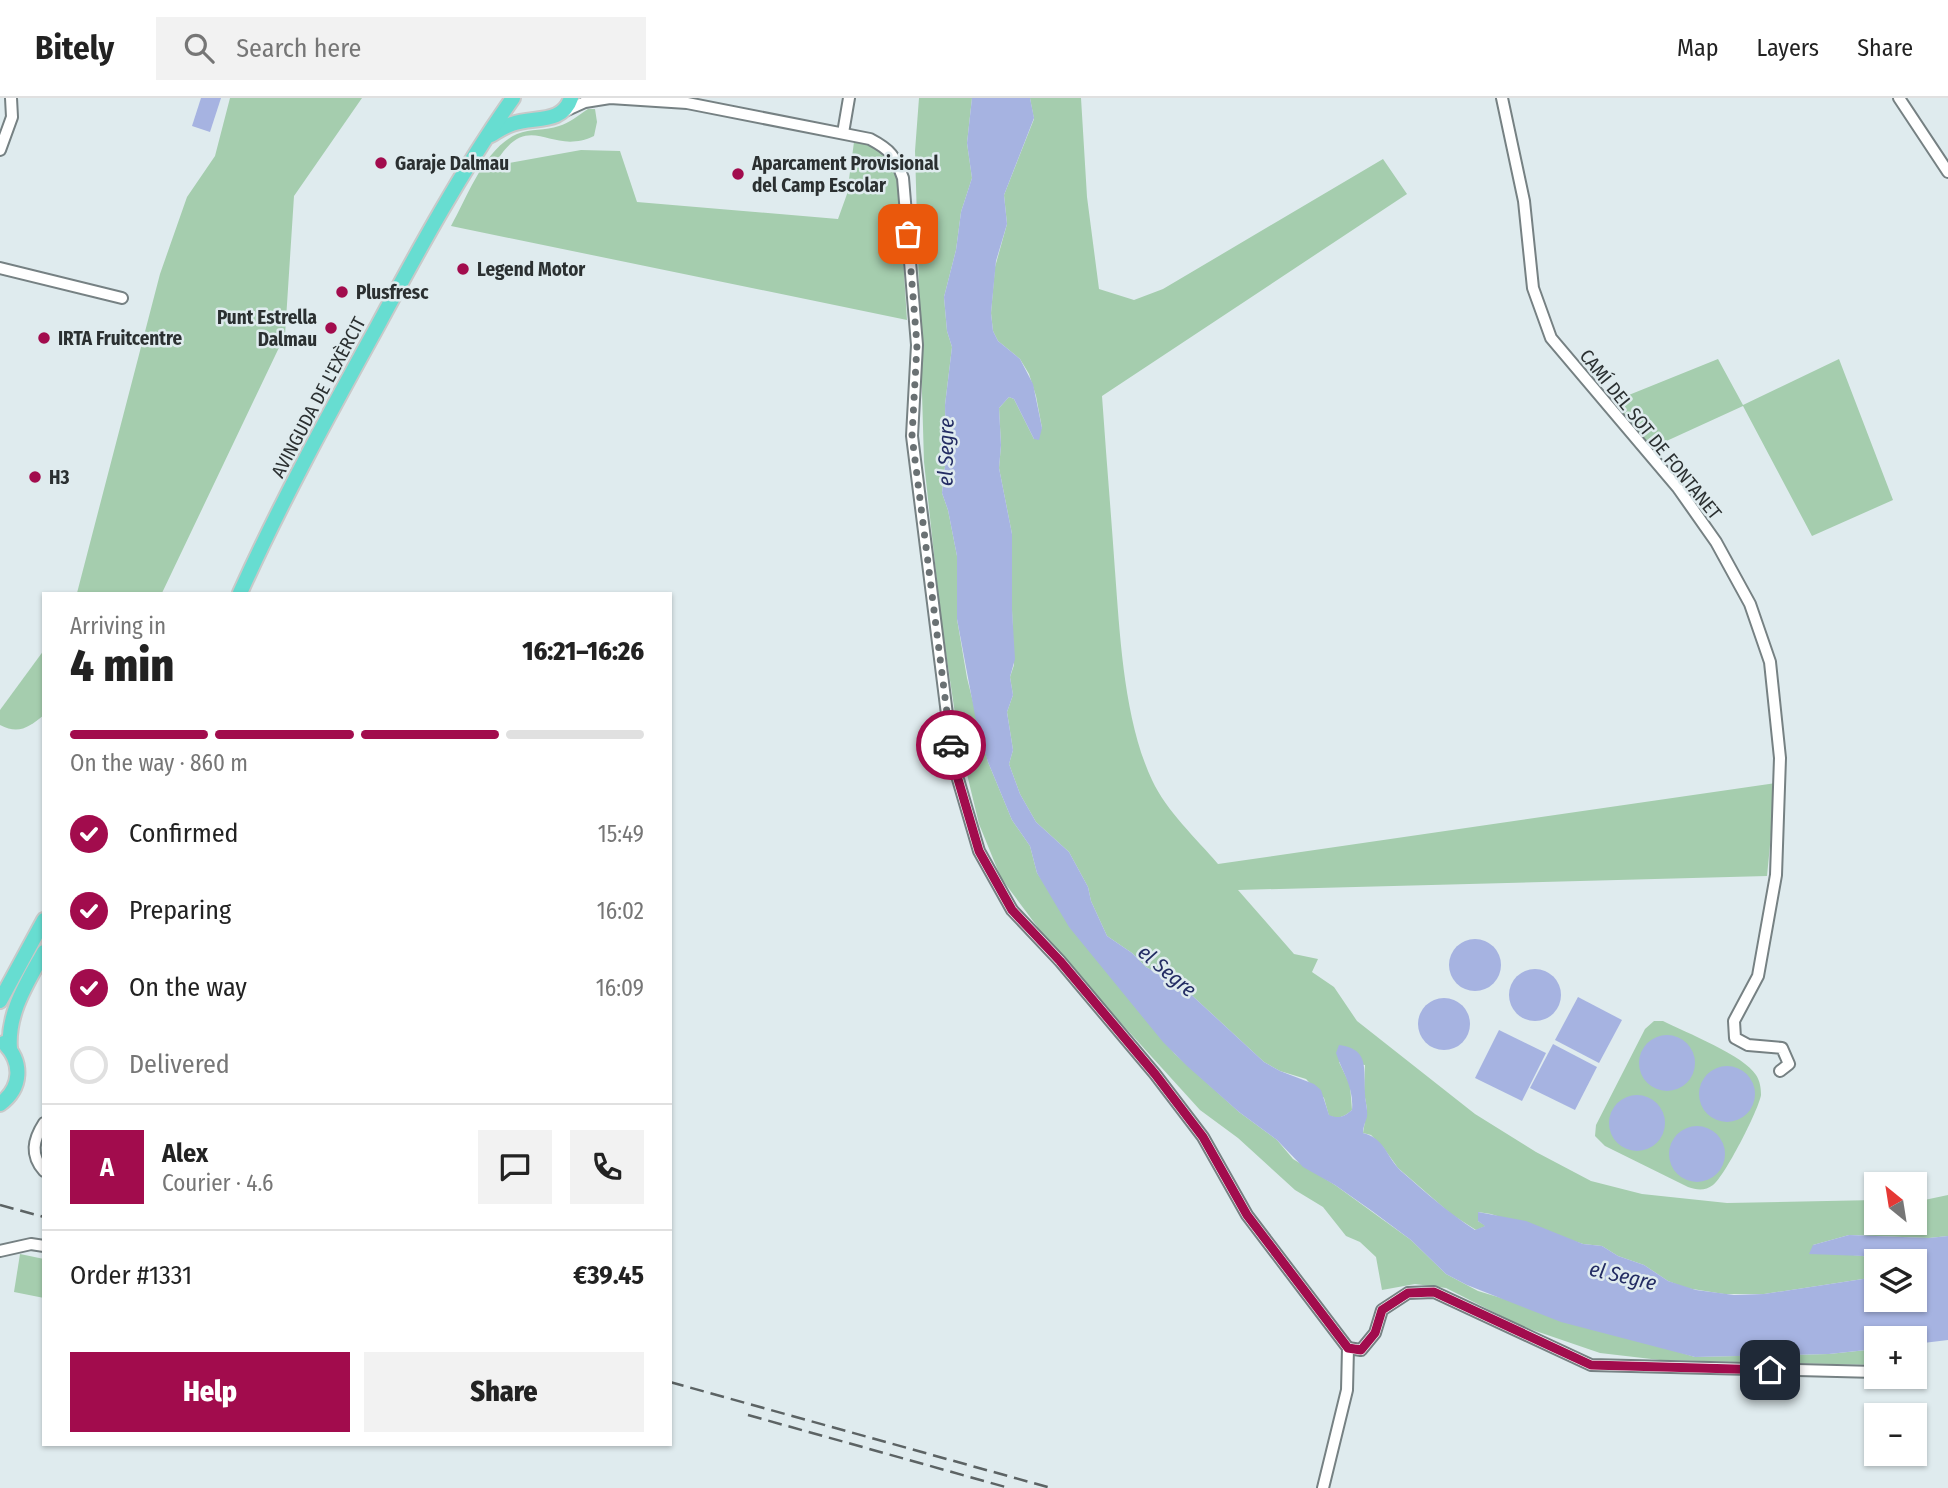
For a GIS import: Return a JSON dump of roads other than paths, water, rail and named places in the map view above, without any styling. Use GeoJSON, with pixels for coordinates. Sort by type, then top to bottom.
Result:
{"type":"FeatureCollection","features":[{"type":"Feature","properties":{"kind":"main road","name":"AVINGUDA DE L'EXÈRCIT"},"geometry":{"type":"LineString","coordinates":[[240,592],[351,375],[460,179],[515,98]]}},
{"type":"Feature","properties":{"kind":"main road"},"geometry":{"type":"LineString","coordinates":[[515,98],[523,111],[539,119]]}},
{"type":"Feature","properties":{"kind":"main road"},"geometry":{"type":"LineString","coordinates":[[490,136],[513,123],[552,118],[564,112],[571,98]]}},
{"type":"Feature","properties":{"kind":"main road"},"geometry":{"type":"LineString","coordinates":[[0,1000],[42,924]]}},
{"type":"Feature","properties":{"kind":"main road"},"geometry":{"type":"LineString","coordinates":[[0,1104],[12,1092],[17,1082],[18,1065],[5,1044],[14,1011],[42,956]]}},
{"type":"Feature","properties":{"kind":"street"},"geometry":{"type":"LineString","coordinates":[[0,150],[12,117],[11,98]]}},
{"type":"Feature","properties":{"kind":"street"},"geometry":{"type":"LineString","coordinates":[[564,112],[585,102],[610,98],[687,103],[870,139],[887,148],[896,158],[904,178],[917,345],[912,436],[953,762],[979,851],[1012,910],[1060,961],[1146,1063],[1203,1137],[1247,1215],[1348,1348],[1347,1390],[1323,1488]]}},
{"type":"Feature","properties":{"kind":"street"},"geometry":{"type":"LineString","coordinates":[[843,133],[849,98]]}},
{"type":"Feature","properties":{"kind":"street","name":"CAMÍ DEL SOT DE FONTANET"},"geometry":{"type":"LineString","coordinates":[[1502,98],[1524,201],[1533,288],[1551,338],[1678,488],[1717,542],[1750,604],[1770,662],[1780,758],[1776,875],[1758,976],[1734,1021],[1735,1038],[1748,1045],[1782,1048],[1789,1065],[1780,1071]]}},
{"type":"Feature","properties":{"kind":"street"},"geometry":{"type":"LineString","coordinates":[[1899,98],[1948,172]]}},
{"type":"Feature","properties":{"kind":"street"},"geometry":{"type":"LineString","coordinates":[[0,268],[122,298]]}},
{"type":"Feature","properties":{"kind":"street"},"geometry":{"type":"LineString","coordinates":[[42,1127],[34,1145],[36,1161],[42,1168]]}},
{"type":"Feature","properties":{"kind":"street"},"geometry":{"type":"LineString","coordinates":[[0,1251],[31,1244],[42,1246]]}},
{"type":"Feature","properties":{"kind":"street"},"geometry":{"type":"LineString","coordinates":[[1348,1348],[1361,1350],[1375,1333],[1382,1310],[1408,1293],[1434,1292],[1591,1365],[1864,1372]]}},
{"type":"Feature","properties":{"kind":"water"},"geometry":{"type":"Polygon","coordinates":[[[201,98],[221,98],[210,132],[192,126],[201,98]]]}},
{"type":"Feature","properties":{"kind":"water","name":"el Segre"},"geometry":{"type":"Polygon","coordinates":[[[972,98],[1030,98],[1034,118],[1004,195],[1007,224],[996,261],[991,313],[993,331],[998,341],[1020,359],[1033,384],[1042,428],[1039,440],[1034,439],[1014,399],[1009,397],[999,408],[999,468],[1012,534],[1015,659],[1010,677],[1013,695],[1007,712],[1013,750],[1009,764],[1020,794],[1036,822],[1069,852],[1088,887],[1091,901],[1107,936],[1132,953],[1146,967],[1185,989],[1264,1062],[1314,1084],[1321,1090],[1329,1115],[1341,1117],[1352,1110],[1350,1087],[1336,1053],[1339,1045],[1356,1051],[1361,1056],[1364,1069],[1367,1117],[1363,1133],[1377,1140],[1401,1171],[1475,1230],[1485,1226],[1478,1221],[1478,1212],[1526,1221],[1583,1244],[1602,1246],[1618,1256],[1644,1265],[1668,1281],[1696,1290],[1734,1295],[1764,1294],[1864,1279],[1864,1312],[1927,1312],[1927,1249],[1864,1249],[1864,1256],[1809,1254],[1813,1245],[1849,1235],[1929,1238],[1948,1236],[1948,1340],[1927,1343],[1927,1326],[1864,1326],[1864,1350],[1829,1354],[1695,1357],[1561,1322],[1446,1274],[1411,1240],[1335,1185],[1303,1167],[1277,1140],[1239,1112],[1163,1042],[1069,927],[1037,873],[1030,846],[1012,820],[988,762],[977,726],[957,619],[957,556],[942,493],[946,457],[945,405],[952,347],[947,331],[944,297],[956,250],[961,212],[972,178],[967,143],[972,98]]]}},
{"type":"Feature","properties":{"kind":"water"},"geometry":{"type":"Polygon","coordinates":[[[1475,939],[1485,941],[1493,947],[1499,955],[1499,975],[1493,983],[1485,989],[1475,991],[1465,989],[1457,983],[1451,975],[1449,965],[1451,955],[1457,947],[1465,941],[1475,939]]]}},
{"type":"Feature","properties":{"kind":"water"},"geometry":{"type":"Polygon","coordinates":[[[1535,969],[1545,971],[1553,977],[1559,985],[1559,1005],[1553,1013],[1545,1019],[1535,1021],[1525,1019],[1517,1013],[1511,1005],[1509,995],[1511,985],[1517,977],[1525,971],[1535,969]]]}},
{"type":"Feature","properties":{"kind":"water"},"geometry":{"type":"Polygon","coordinates":[[[1578,997],[1622,1020],[1599,1063],[1555,1040],[1578,997]]]}},
{"type":"Feature","properties":{"kind":"water"},"geometry":{"type":"Polygon","coordinates":[[[1444,998],[1454,1000],[1462,1006],[1468,1014],[1468,1034],[1462,1042],[1454,1048],[1444,1050],[1434,1048],[1426,1042],[1420,1034],[1418,1024],[1420,1014],[1426,1006],[1434,1000],[1444,998]]]}},
{"type":"Feature","properties":{"kind":"water"},"geometry":{"type":"Polygon","coordinates":[[[1499,1030],[1546,1053],[1522,1101],[1475,1078],[1499,1030]]]}},
{"type":"Feature","properties":{"kind":"water"},"geometry":{"type":"Polygon","coordinates":[[[1661,1035],[1673,1035],[1683,1039],[1691,1047],[1695,1063],[1691,1079],[1683,1087],[1673,1091],[1661,1091],[1651,1087],[1643,1079],[1639,1069],[1639,1057],[1643,1047],[1651,1039],[1661,1035]]]}},
{"type":"Feature","properties":{"kind":"water"},"geometry":{"type":"Polygon","coordinates":[[[1553,1044],[1597,1067],[1575,1110],[1530,1088],[1553,1044]]]}},
{"type":"Feature","properties":{"kind":"water"},"geometry":{"type":"Polygon","coordinates":[[[1721,1066],[1733,1066],[1743,1070],[1751,1078],[1755,1094],[1751,1110],[1743,1118],[1733,1122],[1721,1122],[1711,1118],[1703,1110],[1699,1100],[1699,1088],[1703,1078],[1711,1070],[1721,1066]]]}},
{"type":"Feature","properties":{"kind":"water"},"geometry":{"type":"Polygon","coordinates":[[[1631,1095],[1643,1095],[1653,1099],[1661,1107],[1665,1123],[1661,1139],[1653,1147],[1643,1151],[1631,1151],[1621,1147],[1613,1139],[1609,1129],[1609,1117],[1613,1107],[1621,1099],[1631,1095]]]}},
{"type":"Feature","properties":{"kind":"water"},"geometry":{"type":"Polygon","coordinates":[[[1691,1126],[1703,1126],[1713,1130],[1721,1138],[1725,1154],[1721,1170],[1713,1178],[1703,1182],[1691,1182],[1681,1178],[1673,1170],[1669,1160],[1669,1148],[1673,1138],[1681,1130],[1691,1126]]]}},
{"type":"Feature","properties":{"kind":"railway"},"geometry":{"type":"LineString","coordinates":[[0,1205],[42,1216]]}},
{"type":"Feature","properties":{"kind":"railway"},"geometry":{"type":"LineString","coordinates":[[672,1383],[1051,1488]]}},
{"type":"Feature","properties":{"kind":"railway"},"geometry":{"type":"LineString","coordinates":[[748,1415],[1009,1488]]}},
{"type":"Feature","properties":{"kind":"place","name":"Garaje Dalmau"},"geometry":{"type":"Point","coordinates":[381,163]}},
{"type":"Feature","properties":{"kind":"place","name":"Aparcament Provisional del Camp Escolar"},"geometry":{"type":"Point","coordinates":[738,174]}},
{"type":"Feature","properties":{"kind":"place","name":"Legend Motor"},"geometry":{"type":"Point","coordinates":[463,269]}},
{"type":"Feature","properties":{"kind":"place","name":"Plusfresc"},"geometry":{"type":"Point","coordinates":[342,292]}},
{"type":"Feature","properties":{"kind":"place","name":"Punt Estrella Dalmau"},"geometry":{"type":"Point","coordinates":[331,328]}},
{"type":"Feature","properties":{"kind":"place","name":"IRTA Fruitcentre"},"geometry":{"type":"Point","coordinates":[44,338]}},
{"type":"Feature","properties":{"kind":"place","name":"H3"},"geometry":{"type":"Point","coordinates":[35,477]}}]}
